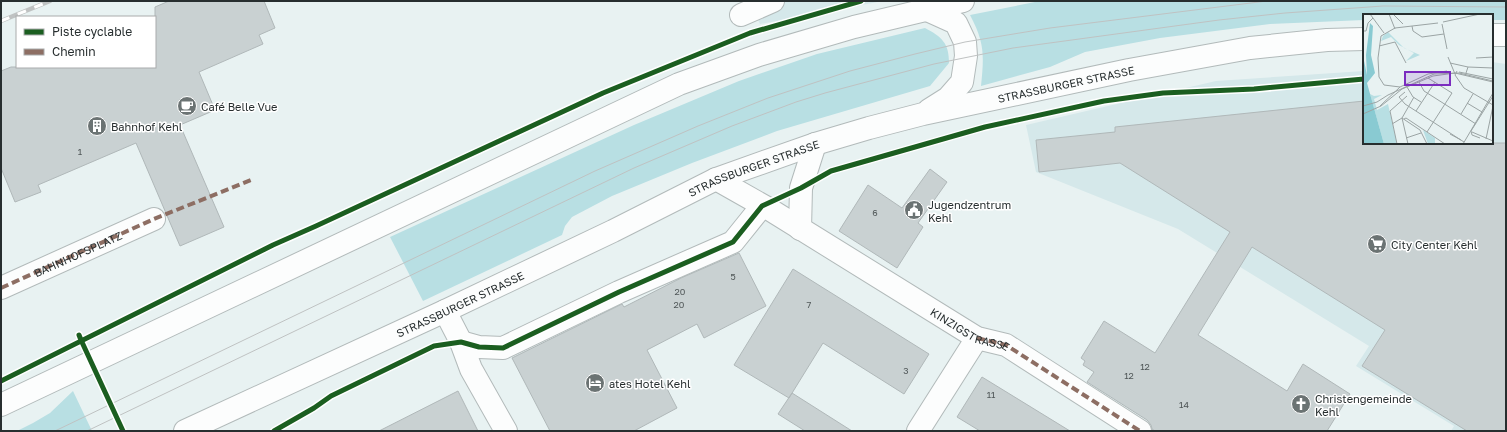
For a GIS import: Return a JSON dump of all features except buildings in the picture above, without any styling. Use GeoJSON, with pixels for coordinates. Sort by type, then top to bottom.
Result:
{"type":"FeatureCollection","features":[{"type":"Feature","properties":{"kind":"main road"},"geometry":{"type":"LineString","coordinates":[[741,14],[773,1]]}},
{"type":"Feature","properties":{"kind":"main road"},"geometry":{"type":"LineString","coordinates":[[1,405],[679,84],[759,55],[854,27],[963,1]]}},
{"type":"Feature","properties":{"kind":"main road"},"geometry":{"type":"LineString","coordinates":[[922,114],[948,98],[962,82],[966,56],[965,42],[956,23],[925,9]]}},
{"type":"Feature","properties":{"kind":"main road"},"geometry":{"type":"LineString","coordinates":[[1493,35],[1506,35]]}},
{"type":"Feature","properties":{"kind":"main road","name":"STRASSBURGER STRASSE"},"geometry":{"type":"LineString","coordinates":[[185,431],[445,311],[613,231],[716,179],[815,144],[922,114],[1129,70],[1250,48],[1327,40],[1363,39]]}},
{"type":"Feature","properties":{"kind":"main road"},"geometry":{"type":"LineString","coordinates":[[800,229],[801,188],[815,144]]}},
{"type":"Feature","properties":{"kind":"main road","name":"KINZIGSTRASSE"},"geometry":{"type":"LineString","coordinates":[[716,179],[978,338],[1006,345],[1140,431]]}},
{"type":"Feature","properties":{"kind":"main road"},"geometry":{"type":"LineString","coordinates":[[461,342],[479,347],[503,348],[619,292],[733,242],[762,206]]}},
{"type":"Feature","properties":{"kind":"main road","name":"BAHNHOFSPLATZ"},"geometry":{"type":"LineString","coordinates":[[1,288],[154,219]]}},
{"type":"Feature","properties":{"kind":"main road"},"geometry":{"type":"LineString","coordinates":[[445,311],[461,342],[471,369],[506,431]]}},
{"type":"Feature","properties":{"kind":"main road"},"geometry":{"type":"LineString","coordinates":[[918,431],[978,338]]}},
{"type":"Feature","properties":{"kind":"shaded area"},"geometry":{"type":"Polygon","coordinates":[[[749,1],[883,1],[760,24],[749,1]]]}},
{"type":"Feature","properties":{"kind":"shaded area"},"geometry":{"type":"Polygon","coordinates":[[[1040,1],[1506,1],[1506,20],[1493,20],[1493,14],[1363,14],[1363,20],[1270,24],[1160,38],[1085,52],[1050,67],[981,86],[983,58],[981,42],[970,15],[1040,1]]]}},
{"type":"Feature","properties":{"kind":"shaded area"},"geometry":{"type":"Polygon","coordinates":[[[925,28],[936,34],[943,41],[948,50],[949,56],[949,63],[930,86],[777,131],[692,163],[612,196],[572,217],[565,226],[562,235],[423,301],[390,237],[634,125],[739,81],[817,54],[925,28]]]}},
{"type":"Feature","properties":{"kind":"shaded area","name":"City Center Kehl"},"geometry":{"type":"Polygon","coordinates":[[[1493,62],[1506,64],[1506,431],[1451,431],[1454,426],[1356,366],[1369,346],[1178,229],[1036,172],[1026,125],[1216,81],[1363,71],[1363,144],[1493,144],[1493,62]]]}},
{"type":"Feature","properties":{"kind":"shaded area"},"geometry":{"type":"Polygon","coordinates":[[[73,391],[92,431],[17,431],[50,413],[73,391]]]}},
{"type":"Feature","properties":{"kind":"tram line"},"geometry":{"type":"LineString","coordinates":[[55,431],[595,171],[698,126],[768,98],[850,71],[965,42],[1050,28],[1267,1]]}},
{"type":"Feature","properties":{"kind":"tram line"},"geometry":{"type":"LineString","coordinates":[[87,431],[634,168],[732,126],[796,102],[825,93],[934,64],[1013,48],[1219,20],[1285,13],[1383,6],[1506,7]]}},
{"type":"Feature","properties":{"kind":"railway"},"geometry":{"type":"LineString","coordinates":[[1,21],[50,1]]}},
{"type":"Feature","properties":{"kind":"marked path"},"geometry":{"type":"LineString","coordinates":[[1,288],[154,219],[251,180]]}},
{"type":"Feature","properties":{"kind":"marked path"},"geometry":{"type":"LineString","coordinates":[[977,338],[1006,345],[1140,431]]}},
{"type":"Feature","properties":{"kind":"cycle path"},"geometry":{"type":"LineString","coordinates":[[1,381],[273,245],[603,93],[750,33],[861,1]]}},
{"type":"Feature","properties":{"kind":"cycle path"},"geometry":{"type":"LineString","coordinates":[[274,431],[314,408],[331,396],[434,346],[461,342],[479,347],[503,348],[619,292],[733,242],[762,206],[801,188],[831,171],[985,127],[1104,101],[1163,93],[1254,89],[1363,79]]}},
{"type":"Feature","properties":{"kind":"cycle path"},"geometry":{"type":"LineString","coordinates":[[79,335],[123,431]]}},
{"type":"Feature","properties":{"kind":"place","name":"Café Belle Vue"},"geometry":{"type":"Point","coordinates":[187,106]}},
{"type":"Feature","properties":{"kind":"place","name":"Bahnhof Kehl"},"geometry":{"type":"Point","coordinates":[97,126]}},
{"type":"Feature","properties":{"kind":"place","name":"Jugendzentrum Kehl"},"geometry":{"type":"Point","coordinates":[914,210]}},
{"type":"Feature","properties":{"kind":"place","name":"City Center Kehl"},"geometry":{"type":"Point","coordinates":[1377,244]}},
{"type":"Feature","properties":{"kind":"place","name":"ates Hotel Kehl"},"geometry":{"type":"Point","coordinates":[595,383]}},
{"type":"Feature","properties":{"kind":"place","name":"Christengemeinde Kehl"},"geometry":{"type":"Point","coordinates":[1301,404]}}]}
